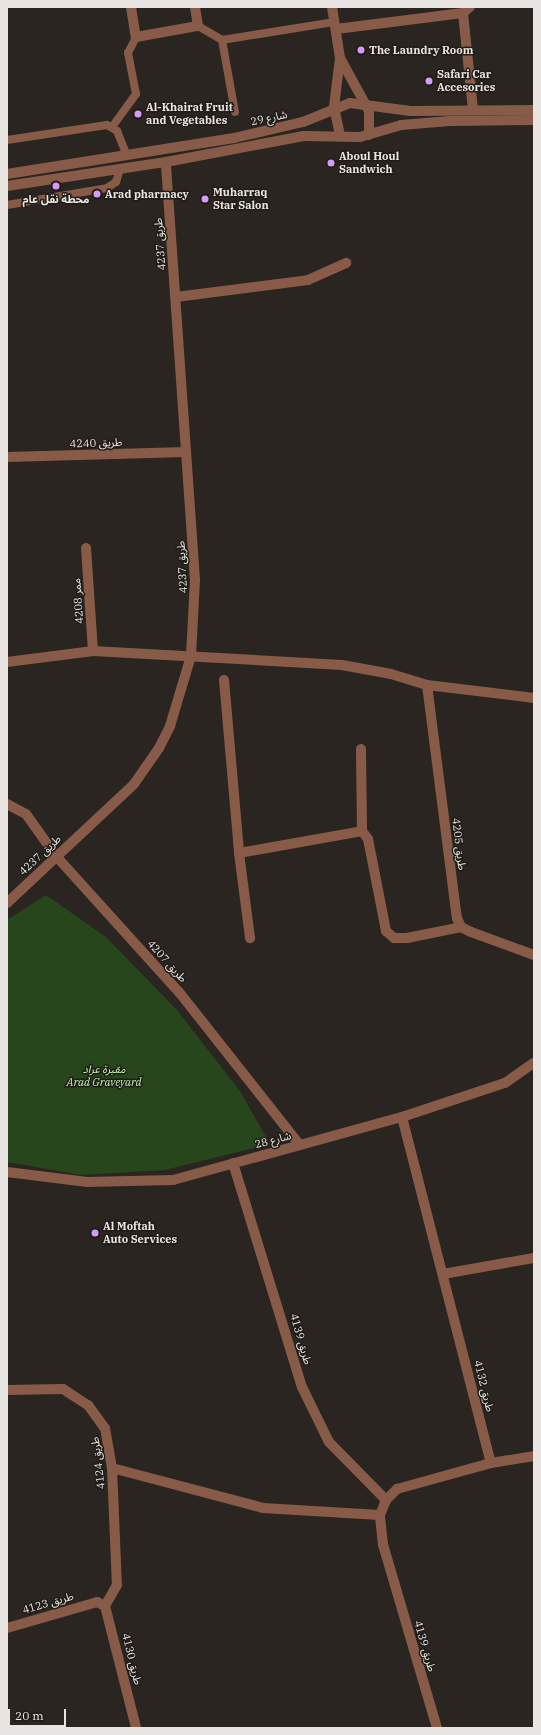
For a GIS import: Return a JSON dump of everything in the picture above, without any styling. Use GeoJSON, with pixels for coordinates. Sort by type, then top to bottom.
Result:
{"type":"FeatureCollection","features":[{"type":"Feature","properties":{"kind":"street"},"geometry":{"type":"LineString","coordinates":[[131,7],[136,36],[198,26],[195,7]]}},
{"type":"Feature","properties":{"kind":"street"},"geometry":{"type":"LineString","coordinates":[[332,7],[340,58],[334,107],[340,136]]}},
{"type":"Feature","properties":{"kind":"street"},"geometry":{"type":"LineString","coordinates":[[335,26],[466,10],[473,109]]}},
{"type":"Feature","properties":{"kind":"street"},"geometry":{"type":"LineString","coordinates":[[340,58],[366,103],[370,119],[369,135]]}},
{"type":"Feature","properties":{"kind":"street","name":"شارع 29"},"geometry":{"type":"LineString","coordinates":[[7,174],[164,151],[294,125],[334,107],[350,103],[366,103],[410,111],[473,109],[534,110]]}},
{"type":"Feature","properties":{"kind":"street","name":"شارع 29"},"geometry":{"type":"LineString","coordinates":[[7,186],[166,162],[304,136],[369,135],[411,123],[534,120]]}},
{"type":"Feature","properties":{"kind":"street","name":"طريق 4237"},"geometry":{"type":"LineString","coordinates":[[7,903],[134,784],[159,748],[178,703],[191,656],[195,580],[176,297],[164,151]]}},
{"type":"Feature","properties":{"kind":"street"},"geometry":{"type":"LineString","coordinates":[[176,297],[308,280],[346,263]]}},
{"type":"Feature","properties":{"kind":"street","name":"طريق 4240"},"geometry":{"type":"LineString","coordinates":[[7,457],[186,452]]}},
{"type":"Feature","properties":{"kind":"street","name":"ممر 4208"},"geometry":{"type":"LineString","coordinates":[[86,548],[93,651]]}},
{"type":"Feature","properties":{"kind":"street"},"geometry":{"type":"LineString","coordinates":[[7,662],[93,651],[342,665],[391,674],[427,685],[534,698]]}},
{"type":"Feature","properties":{"kind":"street"},"geometry":{"type":"LineString","coordinates":[[224,680],[239,853],[250,938]]}},
{"type":"Feature","properties":{"kind":"street","name":"طريق 4205"},"geometry":{"type":"LineString","coordinates":[[427,685],[457,918],[461,927]]}},
{"type":"Feature","properties":{"kind":"street"},"geometry":{"type":"LineString","coordinates":[[360,749],[362,831],[368,839],[386,931],[394,938],[407,938],[461,927],[534,955]]}},
{"type":"Feature","properties":{"kind":"street","name":"طريق 4207"},"geometry":{"type":"LineString","coordinates":[[7,804],[26,814],[56,856],[179,992],[300,1144]]}},
{"type":"Feature","properties":{"kind":"street"},"geometry":{"type":"LineString","coordinates":[[239,853],[362,831]]}},
{"type":"Feature","properties":{"kind":"street","name":"شارع 28"},"geometry":{"type":"LineString","coordinates":[[7,1172],[87,1182],[173,1180],[402,1117],[505,1083],[534,1063]]}},
{"type":"Feature","properties":{"kind":"street","name":"طريق 4132"},"geometry":{"type":"LineString","coordinates":[[402,1117],[491,1462]]}},
{"type":"Feature","properties":{"kind":"street","name":"طريق 4139"},"geometry":{"type":"LineString","coordinates":[[233,1163],[302,1387],[329,1442],[386,1500]]}},
{"type":"Feature","properties":{"kind":"street"},"geometry":{"type":"LineString","coordinates":[[442,1274],[534,1258]]}},
{"type":"Feature","properties":{"kind":"street","name":"طريق 4124"},"geometry":{"type":"LineString","coordinates":[[7,1390],[63,1389],[88,1405],[106,1428],[112,1468],[117,1585],[101,1604]]}},
{"type":"Feature","properties":{"kind":"street"},"geometry":{"type":"LineString","coordinates":[[491,1462],[534,1456]]}},
{"type":"Feature","properties":{"kind":"street","name":"طريق 4139"},"geometry":{"type":"LineString","coordinates":[[437,1728],[383,1545],[380,1515],[386,1500],[397,1489],[491,1462]]}},
{"type":"Feature","properties":{"kind":"street"},"geometry":{"type":"LineString","coordinates":[[112,1468],[263,1508],[380,1515]]}},
{"type":"Feature","properties":{"kind":"street","name":"طريق 4123"},"geometry":{"type":"LineString","coordinates":[[7,1628],[101,1604]]}},
{"type":"Feature","properties":{"kind":"street","name":"طريق 4130"},"geometry":{"type":"LineString","coordinates":[[101,1604],[136,1728]]}},
{"type":"Feature","properties":{"kind":"lane"},"geometry":{"type":"LineString","coordinates":[[198,26],[222,40],[335,26]]}},
{"type":"Feature","properties":{"kind":"lane"},"geometry":{"type":"LineString","coordinates":[[112,127],[136,94],[128,53],[136,36]]}},
{"type":"Feature","properties":{"kind":"lane"},"geometry":{"type":"LineString","coordinates":[[222,40],[235,112]]}},
{"type":"Feature","properties":{"kind":"lane"},"geometry":{"type":"LineString","coordinates":[[7,140],[97,125],[112,127],[120,137],[127,156]]}},
{"type":"Feature","properties":{"kind":"lane"},"geometry":{"type":"LineString","coordinates":[[7,205],[107,188],[116,182],[120,169]]}},
{"type":"Feature","properties":{"kind":"green space","name":"مقبرة عراد Arad Graveyard"},"geometry":{"type":"Polygon","coordinates":[[[46,895],[106,937],[177,1010],[240,1091],[270,1144],[165,1170],[81,1175],[7,1162],[7,920],[46,895]]]}},
{"type":"Feature","properties":{"kind":"place","name":"The Laundry Room"},"geometry":{"type":"Point","coordinates":[361,50]}},
{"type":"Feature","properties":{"kind":"place","name":"Safari Car Accesories"},"geometry":{"type":"Point","coordinates":[429,81]}},
{"type":"Feature","properties":{"kind":"place","name":"Al-Khairat Fruit and Vegetables"},"geometry":{"type":"Point","coordinates":[138,114]}},
{"type":"Feature","properties":{"kind":"place","name":"Aboul Houl Sandwich"},"geometry":{"type":"Point","coordinates":[331,163]}},
{"type":"Feature","properties":{"kind":"place","name":"محطة نقل عام"},"geometry":{"type":"Point","coordinates":[56,186]}},
{"type":"Feature","properties":{"kind":"place","name":"Arad pharmacy"},"geometry":{"type":"Point","coordinates":[97,194]}},
{"type":"Feature","properties":{"kind":"place","name":"Muharraq Star Salon"},"geometry":{"type":"Point","coordinates":[205,199]}},
{"type":"Feature","properties":{"kind":"place","name":"Al Moftah Auto Services"},"geometry":{"type":"Point","coordinates":[95,1233]}}]}
